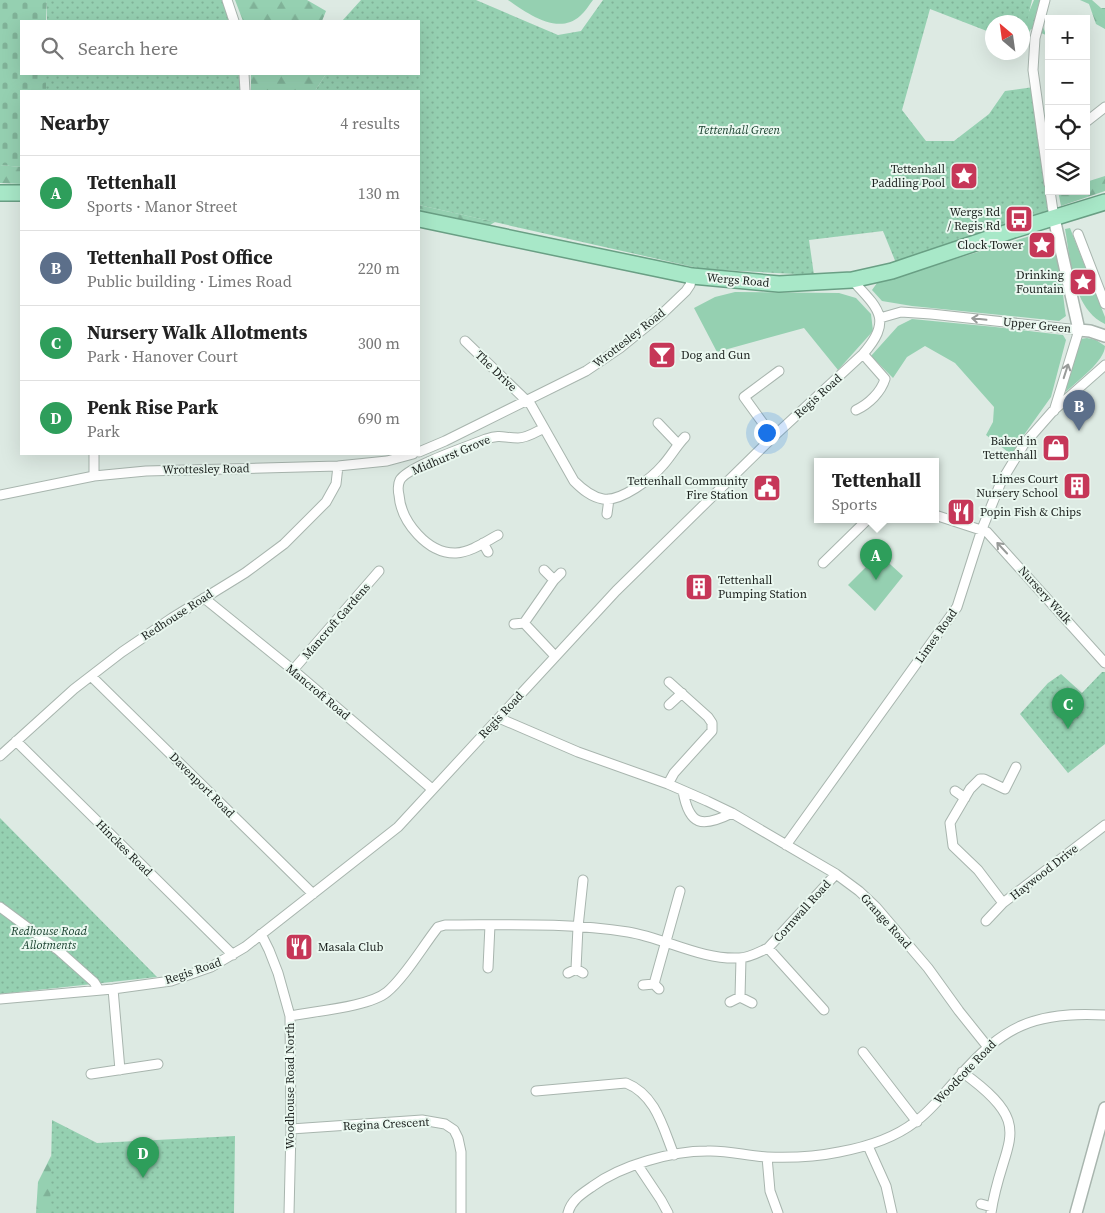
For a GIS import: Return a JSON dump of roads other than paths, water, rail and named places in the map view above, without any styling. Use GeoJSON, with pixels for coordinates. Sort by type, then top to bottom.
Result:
{"type":"FeatureCollection","features":[{"type":"Feature","properties":{"kind":"highway"},"geometry":{"type":"LineString","coordinates":[[0,192],[20,193]]}},
{"type":"Feature","properties":{"kind":"highway","name":"Wergs Road"},"geometry":{"type":"LineString","coordinates":[[420,219],[692,276],[779,284],[852,280],[892,271],[1105,202]]}},
{"type":"Feature","properties":{"kind":"street"},"geometry":{"type":"LineString","coordinates":[[227,0],[234,20]]}},
{"type":"Feature","properties":{"kind":"street"},"geometry":{"type":"LineString","coordinates":[[1045,0],[1035,38],[1033,70],[1046,150]]}},
{"type":"Feature","properties":{"kind":"street"},"geometry":{"type":"LineString","coordinates":[[244,75],[245,90]]}},
{"type":"Feature","properties":{"kind":"street"},"geometry":{"type":"LineString","coordinates":[[1090,119],[1105,107]]}},
{"type":"Feature","properties":{"kind":"street"},"geometry":{"type":"LineString","coordinates":[[1051,195],[1054,218]]}},
{"type":"Feature","properties":{"kind":"street","name":"Upper Green"},"geometry":{"type":"LineString","coordinates":[[880,318],[901,312],[1079,330],[1054,218]]}},
{"type":"Feature","properties":{"kind":"street"},"geometry":{"type":"LineString","coordinates":[[1078,234],[1105,304]]}},
{"type":"Feature","properties":{"kind":"street","name":"Wrottesley Road"},"geometry":{"type":"LineString","coordinates":[[420,452],[586,371],[620,348],[663,313],[686,291],[692,276]]}},
{"type":"Feature","properties":{"kind":"street"},"geometry":{"type":"LineString","coordinates":[[852,280],[877,308],[880,318]]}},
{"type":"Feature","properties":{"kind":"street","name":"Regis Road"},"geometry":{"type":"LineString","coordinates":[[0,1000],[114,989],[171,981],[211,967],[233,955],[312,894],[398,827],[616,592],[773,437],[863,354],[879,332],[880,318]]}},
{"type":"Feature","properties":{"kind":"street"},"geometry":{"type":"LineString","coordinates":[[1079,330],[1090,330],[1105,336]]}},
{"type":"Feature","properties":{"kind":"street","name":"Limes Road"},"geometry":{"type":"LineString","coordinates":[[1054,411],[1079,330]]}},
{"type":"Feature","properties":{"kind":"street","name":"The Drive"},"geometry":{"type":"LineString","coordinates":[[465,341],[527,400],[574,480],[594,496],[605,500],[609,499]]}},
{"type":"Feature","properties":{"kind":"street"},"geometry":{"type":"LineString","coordinates":[[856,410],[866,406],[883,385],[885,378],[863,354]]}},
{"type":"Feature","properties":{"kind":"street","name":"Limes Road"},"geometry":{"type":"LineString","coordinates":[[786,845],[957,607],[982,529],[1001,482],[1024,444],[1054,411],[1105,365]]}},
{"type":"Feature","properties":{"kind":"street"},"geometry":{"type":"LineString","coordinates":[[773,437],[744,397],[779,371]]}},
{"type":"Feature","properties":{"kind":"street"},"geometry":{"type":"LineString","coordinates":[[658,423],[678,444]]}},
{"type":"Feature","properties":{"kind":"street","name":"Midhurst Grove"},"geometry":{"type":"LineString","coordinates":[[498,535],[474,548],[457,553],[443,552],[423,538],[405,518],[400,506],[398,492],[400,481],[413,469],[486,439],[498,436],[526,437],[544,428]]}},
{"type":"Feature","properties":{"kind":"street"},"geometry":{"type":"LineString","coordinates":[[607,514],[609,499],[630,492],[650,477],[662,466],[685,437]]}},
{"type":"Feature","properties":{"kind":"street"},"geometry":{"type":"LineString","coordinates":[[94,455],[94,476]]}},
{"type":"Feature","properties":{"kind":"street","name":"Wrottesley Road"},"geometry":{"type":"LineString","coordinates":[[0,495],[94,476],[146,471],[338,466],[387,461],[409,455]]}},
{"type":"Feature","properties":{"kind":"street","name":"Redhouse Road"},"geometry":{"type":"LineString","coordinates":[[0,756],[91,676],[147,634],[270,556],[322,506],[336,484],[338,466]]}},
{"type":"Feature","properties":{"kind":"street"},"geometry":{"type":"LineString","coordinates":[[939,515],[982,529]]}},
{"type":"Feature","properties":{"kind":"street"},"geometry":{"type":"LineString","coordinates":[[823,563],[864,523]]}},
{"type":"Feature","properties":{"kind":"street","name":"Nursery Walk"},"geometry":{"type":"LineString","coordinates":[[982,529],[1033,581],[1105,663]]}},
{"type":"Feature","properties":{"kind":"street"},"geometry":{"type":"LineString","coordinates":[[483,543],[488,552]]}},
{"type":"Feature","properties":{"kind":"street"},"geometry":{"type":"LineString","coordinates":[[544,570],[554,580]]}},
{"type":"Feature","properties":{"kind":"street","name":"Mancroft Gardens"},"geometry":{"type":"LineString","coordinates":[[293,670],[379,571]]}},
{"type":"Feature","properties":{"kind":"street"},"geometry":{"type":"LineString","coordinates":[[555,656],[519,624],[561,573]]}},
{"type":"Feature","properties":{"kind":"street","name":"Mancroft Road"},"geometry":{"type":"LineString","coordinates":[[204,598],[293,670],[432,789]]}},
{"type":"Feature","properties":{"kind":"street","name":"Davenport Road"},"geometry":{"type":"LineString","coordinates":[[91,676],[312,894]]}},
{"type":"Feature","properties":{"kind":"street"},"geometry":{"type":"LineString","coordinates":[[668,784],[674,773],[712,731],[712,723],[708,717],[669,682]]}},
{"type":"Feature","properties":{"kind":"street"},"geometry":{"type":"LineString","coordinates":[[669,704],[682,693]]}},
{"type":"Feature","properties":{"kind":"street","name":"Grange Road"},"geometry":{"type":"LineString","coordinates":[[499,718],[578,752],[668,784],[732,813],[836,874],[876,907],[928,968],[987,1046]]}},
{"type":"Feature","properties":{"kind":"street","name":"Hinckes Road"},"geometry":{"type":"LineString","coordinates":[[16,741],[233,955]]}},
{"type":"Feature","properties":{"kind":"street"},"geometry":{"type":"LineString","coordinates":[[1004,903],[978,870],[953,846],[950,823],[970,789],[980,779],[984,779],[1005,790],[1016,767]]}},
{"type":"Feature","properties":{"kind":"street"},"geometry":{"type":"LineString","coordinates":[[683,791],[688,812],[693,818],[704,823],[718,820],[732,813]]}},
{"type":"Feature","properties":{"kind":"street"},"geometry":{"type":"LineString","coordinates":[[955,791],[965,798]]}},
{"type":"Feature","properties":{"kind":"street","name":"Haywood Drive"},"geometry":{"type":"LineString","coordinates":[[986,922],[1004,903],[1105,825]]}},
{"type":"Feature","properties":{"kind":"street","name":"Cornwall Road"},"geometry":{"type":"LineString","coordinates":[[290,1016],[378,998],[396,982],[438,927],[445,925],[578,927],[625,932],[645,935],[706,954],[741,958],[768,948],[836,874]]}},
{"type":"Feature","properties":{"kind":"street"},"geometry":{"type":"LineString","coordinates":[[576,972],[583,880]]}},
{"type":"Feature","properties":{"kind":"street"},"geometry":{"type":"LineString","coordinates":[[643,985],[656,987],[665,941],[680,891]]}},
{"type":"Feature","properties":{"kind":"street"},"geometry":{"type":"LineString","coordinates":[[0,906],[58,950],[94,982],[99,990]]}},
{"type":"Feature","properties":{"kind":"street"},"geometry":{"type":"LineString","coordinates":[[488,968],[490,925]]}},
{"type":"Feature","properties":{"kind":"street","name":"Woodhouse Road North"},"geometry":{"type":"LineString","coordinates":[[260,934],[278,973],[290,1016],[292,1129],[289,1213]]}},
{"type":"Feature","properties":{"kind":"street","name":"Cornwall Road"},"geometry":{"type":"LineString","coordinates":[[768,948],[824,1010]]}},
{"type":"Feature","properties":{"kind":"street"},"geometry":{"type":"LineString","coordinates":[[740,997],[741,958]]}},
{"type":"Feature","properties":{"kind":"street"},"geometry":{"type":"LineString","coordinates":[[114,989],[120,1070]]}},
{"type":"Feature","properties":{"kind":"street"},"geometry":{"type":"LineString","coordinates":[[730,1002],[740,997]]}},
{"type":"Feature","properties":{"kind":"street"},"geometry":{"type":"LineString","coordinates":[[740,997],[752,1003]]}},
{"type":"Feature","properties":{"kind":"street","name":"Woodcote Road"},"geometry":{"type":"LineString","coordinates":[[568,1213],[569,1208],[577,1198],[604,1178],[637,1164],[674,1155],[707,1151],[767,1157],[814,1156],[868,1146],[901,1132],[917,1122],[987,1046],[1005,1033],[1026,1023],[1046,1018],[1076,1013],[1105,1015]]}},
{"type":"Feature","properties":{"kind":"street"},"geometry":{"type":"LineString","coordinates":[[863,1052],[917,1122]]}},
{"type":"Feature","properties":{"kind":"street"},"geometry":{"type":"LineString","coordinates":[[91,1074],[158,1064]]}},
{"type":"Feature","properties":{"kind":"street"},"geometry":{"type":"LineString","coordinates":[[962,1072],[994,1097],[1004,1109],[1010,1122],[1011,1137],[991,1210],[981,1204]]}},
{"type":"Feature","properties":{"kind":"street"},"geometry":{"type":"LineString","coordinates":[[536,1091],[547,1095],[626,1083],[636,1087],[654,1106],[674,1155]]}},
{"type":"Feature","properties":{"kind":"street"},"geometry":{"type":"LineString","coordinates":[[1076,1213],[1105,1108]]}},
{"type":"Feature","properties":{"kind":"street","name":"Regina Crescent"},"geometry":{"type":"LineString","coordinates":[[292,1129],[422,1120],[445,1124],[454,1130],[461,1152],[461,1213]]}},
{"type":"Feature","properties":{"kind":"street"},"geometry":{"type":"LineString","coordinates":[[868,1146],[886,1186],[892,1213]]}},
{"type":"Feature","properties":{"kind":"street"},"geometry":{"type":"LineString","coordinates":[[767,1157],[770,1191],[778,1213]]}},
{"type":"Feature","properties":{"kind":"street"},"geometry":{"type":"LineString","coordinates":[[637,1164],[668,1213]]}},
{"type":"Feature","properties":{"kind":"place","name":"Tettenhall Paddling Pool"},"geometry":{"type":"Point","coordinates":[964,176]}},
{"type":"Feature","properties":{"kind":"place","name":"Wergs Rd / Regis Rd"},"geometry":{"type":"Point","coordinates":[1019,219]}},
{"type":"Feature","properties":{"kind":"place","name":"Clock Tower"},"geometry":{"type":"Point","coordinates":[1042,245]}},
{"type":"Feature","properties":{"kind":"place","name":"Drinking Fountain"},"geometry":{"type":"Point","coordinates":[1083,282]}},
{"type":"Feature","properties":{"kind":"place","name":"Dog and Gun"},"geometry":{"type":"Point","coordinates":[662,355]}},
{"type":"Feature","properties":{"kind":"place","name":"Tettenhall Post Office"},"geometry":{"type":"Point","coordinates":[1079,431]}},
{"type":"Feature","properties":{"kind":"place","name":"Baked in Tettenhall"},"geometry":{"type":"Point","coordinates":[1056,448]}},
{"type":"Feature","properties":{"kind":"place","name":"Limes Court Nursery School"},"geometry":{"type":"Point","coordinates":[1077,486]}},
{"type":"Feature","properties":{"kind":"place","name":"Tettenhall Community Fire Station"},"geometry":{"type":"Point","coordinates":[767,488]}},
{"type":"Feature","properties":{"kind":"place","name":"Popin Fish & Chips"},"geometry":{"type":"Point","coordinates":[961,512]}},
{"type":"Feature","properties":{"kind":"place","name":"Tettenhall"},"geometry":{"type":"Point","coordinates":[876,580]}},
{"type":"Feature","properties":{"kind":"place","name":"Tettenhall Pumping Station"},"geometry":{"type":"Point","coordinates":[699,587]}},
{"type":"Feature","properties":{"kind":"place","name":"Nursery Walk Allotments"},"geometry":{"type":"Point","coordinates":[1068,729]}},
{"type":"Feature","properties":{"kind":"place","name":"Masala Club"},"geometry":{"type":"Point","coordinates":[299,947]}},
{"type":"Feature","properties":{"kind":"place","name":"Penk Rise Park"},"geometry":{"type":"Point","coordinates":[143,1178]}},
{"type":"Feature","properties":{"kind":"park label","name":"Tettenhall Green"},"geometry":{"type":"Point","coordinates":[739,130]}},
{"type":"Feature","properties":{"kind":"park label","name":"Redhouse Road Allotments"},"geometry":{"type":"Point","coordinates":[49,938]}}]}
